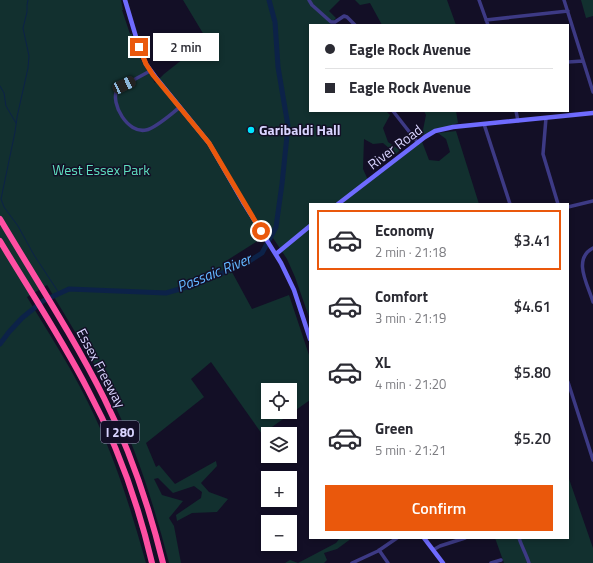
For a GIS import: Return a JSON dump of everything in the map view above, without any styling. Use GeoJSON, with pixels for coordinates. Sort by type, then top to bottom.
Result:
{"type":"FeatureCollection","features":[{"type":"Feature","properties":{"kind":"highway","name":"Essex Freeway"},"geometry":{"type":"LineString","coordinates":[[0,219],[94,378],[121,434],[144,495],[163,563]]}},
{"type":"Feature","properties":{"kind":"highway","name":"Essex Freeway"},"geometry":{"type":"LineString","coordinates":[[0,241],[89,390],[114,445],[138,512],[152,563]]}},
{"type":"Feature","properties":{"kind":"main road"},"geometry":{"type":"LineString","coordinates":[[125,0],[139,47],[150,70],[209,143],[275,253],[294,290],[309,336]]}},
{"type":"Feature","properties":{"kind":"main road","name":"River Road"},"geometry":{"type":"LineString","coordinates":[[339,203],[431,133],[440,129],[593,113]]}},
{"type":"Feature","properties":{"kind":"main road"},"geometry":{"type":"LineString","coordinates":[[275,253],[309,227]]}},
{"type":"Feature","properties":{"kind":"main road"},"geometry":{"type":"LineString","coordinates":[[425,539],[443,563]]}},
{"type":"Feature","properties":{"kind":"street"},"geometry":{"type":"LineString","coordinates":[[309,0],[312,5],[331,22],[335,22],[344,16],[354,24]]}},
{"type":"Feature","properties":{"kind":"street"},"geometry":{"type":"LineString","coordinates":[[479,0],[488,24]]}},
{"type":"Feature","properties":{"kind":"street"},"geometry":{"type":"LineString","coordinates":[[564,0],[593,92]]}},
{"type":"Feature","properties":{"kind":"street"},"geometry":{"type":"LineString","coordinates":[[486,20],[568,11]]}},
{"type":"Feature","properties":{"kind":"street"},"geometry":{"type":"LineString","coordinates":[[569,62],[583,61]]}},
{"type":"Feature","properties":{"kind":"street"},"geometry":{"type":"LineString","coordinates":[[150,70],[117,89],[116,105],[123,118],[134,128],[147,130],[180,107]]}},
{"type":"Feature","properties":{"kind":"street"},"geometry":{"type":"LineString","coordinates":[[395,112],[418,143]]}},
{"type":"Feature","properties":{"kind":"street"},"geometry":{"type":"LineString","coordinates":[[516,112],[518,121]]}},
{"type":"Feature","properties":{"kind":"street"},"geometry":{"type":"LineString","coordinates":[[546,118],[543,154],[558,203]]}},
{"type":"Feature","properties":{"kind":"street"},"geometry":{"type":"LineString","coordinates":[[484,124],[510,203]]}},
{"type":"Feature","properties":{"kind":"street"},"geometry":{"type":"LineString","coordinates":[[569,207],[593,201]]}},
{"type":"Feature","properties":{"kind":"street"},"geometry":{"type":"LineString","coordinates":[[593,248],[586,253],[582,264],[593,302]]}},
{"type":"Feature","properties":{"kind":"street"},"geometry":{"type":"LineString","coordinates":[[569,385],[593,460]]}},
{"type":"Feature","properties":{"kind":"street"},"geometry":{"type":"LineString","coordinates":[[352,563],[379,550],[396,539]]}},
{"type":"Feature","properties":{"kind":"street"},"geometry":{"type":"LineString","coordinates":[[519,539],[522,547],[526,551],[529,563]]}},
{"type":"Feature","properties":{"kind":"street"},"geometry":{"type":"LineString","coordinates":[[433,550],[454,540]]}},
{"type":"Feature","properties":{"kind":"street"},"geometry":{"type":"LineString","coordinates":[[379,550],[388,563]]}},
{"type":"Feature","properties":{"kind":"street"},"geometry":{"type":"LineString","coordinates":[[491,563],[501,560]]}},
{"type":"Feature","properties":{"kind":"green space","name":"West Essex Park"},"geometry":{"type":"Polygon","coordinates":[[[0,0],[121,0],[122,10],[130,34],[132,34],[137,53],[155,83],[164,74],[207,40],[183,0],[340,0],[329,11],[336,18],[330,24],[309,24],[309,112],[387,112],[390,115],[383,128],[388,142],[400,150],[396,154],[383,143],[373,144],[364,139],[363,169],[368,180],[421,139],[429,160],[439,161],[450,152],[446,139],[438,133],[456,131],[479,203],[309,203],[309,317],[287,259],[263,223],[254,232],[259,240],[226,261],[252,309],[289,295],[309,355],[309,401],[297,409],[297,383],[261,383],[261,419],[283,419],[272,427],[261,427],[261,433],[211,362],[191,379],[204,397],[146,443],[156,467],[159,465],[175,484],[216,461],[217,466],[201,483],[209,492],[228,499],[217,512],[192,513],[177,521],[176,515],[201,498],[202,492],[194,486],[173,493],[158,478],[154,479],[162,495],[183,501],[169,518],[174,526],[181,563],[169,563],[151,498],[128,434],[102,379],[87,352],[47,285],[27,297],[88,401],[124,489],[146,563],[0,563],[0,0]]]}},
{"type":"Feature","properties":{"kind":"green space"},"geometry":{"type":"Polygon","coordinates":[[[355,0],[447,0],[456,24],[381,24],[370,3],[360,5],[355,0]]]}},
{"type":"Feature","properties":{"kind":"green space"},"geometry":{"type":"Polygon","coordinates":[[[581,0],[593,0],[593,16],[586,18],[581,0]]]}},
{"type":"Feature","properties":{"kind":"green space"},"geometry":{"type":"Polygon","coordinates":[[[424,112],[456,112],[458,123],[422,135],[426,115],[424,112]]]}},
{"type":"Feature","properties":{"kind":"green space"},"geometry":{"type":"Polygon","coordinates":[[[569,479],[593,548],[593,563],[504,563],[495,539],[569,539],[569,479]]]}},
{"type":"Feature","properties":{"kind":"green space"},"geometry":{"type":"Polygon","coordinates":[[[339,539],[351,539],[337,549],[324,553],[327,560],[324,563],[298,563],[336,543],[339,539]]]}},
{"type":"Feature","properties":{"kind":"green space"},"geometry":{"type":"Polygon","coordinates":[[[290,560],[298,563],[285,563],[290,560]]]}},
{"type":"Feature","properties":{"kind":"waterway"},"geometry":{"type":"LineString","coordinates":[[28,0],[23,28],[29,56],[28,68],[1,199],[4,207],[18,226],[34,255],[59,293]]}},
{"type":"Feature","properties":{"kind":"waterway","name":"Passaic River"},"geometry":{"type":"LineString","coordinates":[[0,344],[22,318],[43,301],[69,289],[166,293],[197,284],[248,262],[262,253],[276,227],[288,126],[278,67],[275,22],[269,0]]}},
{"type":"Feature","properties":{"kind":"waterway"},"geometry":{"type":"LineString","coordinates":[[0,86],[4,93],[6,106],[16,123]]}},
{"type":"Feature","properties":{"kind":"place","name":"Garibaldi Hall"},"geometry":{"type":"Point","coordinates":[251,130]}},
{"type":"Feature","properties":{"kind":"route"},"geometry":{"type":"LineString","coordinates":[[139,47],[146,64],[153,75],[209,143],[261,231]]}}]}
